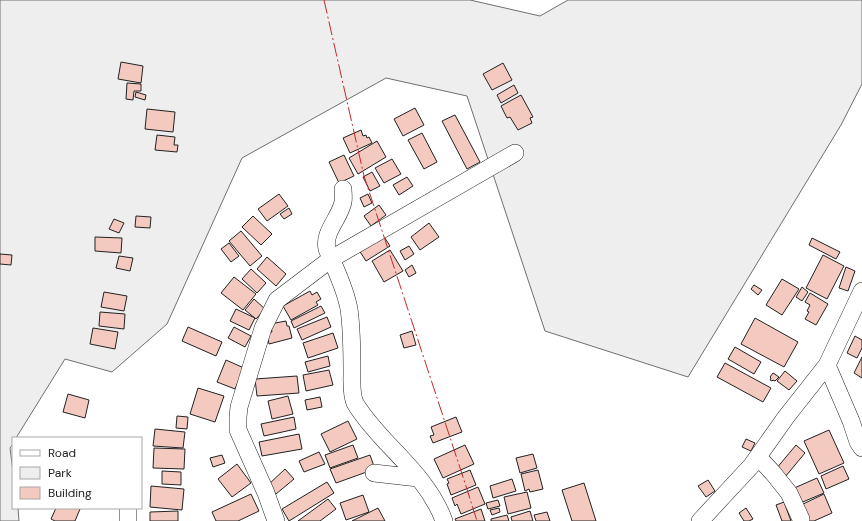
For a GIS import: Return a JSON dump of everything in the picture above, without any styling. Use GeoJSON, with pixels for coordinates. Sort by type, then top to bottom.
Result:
{"type":"FeatureCollection","features":[{"type":"Feature","properties":{"kind":"street"},"geometry":{"type":"LineString","coordinates":[[276,521],[266,493],[238,430],[239,407],[263,328],[277,300],[331,259],[514,153]]}},
{"type":"Feature","properties":{"kind":"street"},"geometry":{"type":"LineString","coordinates":[[343,189],[343,202],[327,237],[326,244],[331,259],[343,284],[349,309],[352,390],[354,401],[375,429],[427,488],[444,521]]}},
{"type":"Feature","properties":{"kind":"street"},"geometry":{"type":"LineString","coordinates":[[700,521],[758,458],[786,417],[827,365],[862,291]]}},
{"type":"Feature","properties":{"kind":"street"},"geometry":{"type":"LineString","coordinates":[[827,365],[851,421],[858,442],[862,448]]}},
{"type":"Feature","properties":{"kind":"street"},"geometry":{"type":"LineString","coordinates":[[758,458],[773,472],[789,493],[801,519]]}},
{"type":"Feature","properties":{"kind":"street"},"geometry":{"type":"LineString","coordinates":[[374,473],[418,478]]}},
{"type":"Feature","properties":{"kind":"street"},"geometry":{"type":"LineString","coordinates":[[128,509],[128,521]]}},
{"type":"Feature","properties":{"kind":"green space"},"geometry":{"type":"Polygon","coordinates":[[[0,0],[470,0],[540,16],[568,0],[862,0],[862,84],[841,125],[688,377],[545,331],[467,96],[386,78],[242,158],[167,324],[112,372],[65,359],[17,437],[12,437],[12,445],[10,448],[12,463],[12,509],[18,509],[19,521],[0,521],[0,0]]]}},
{"type":"Feature","properties":{"kind":"building"},"geometry":{"type":"Polygon","coordinates":[[[121,62],[143,66],[141,83],[118,79],[121,62]]]}},
{"type":"Feature","properties":{"kind":"building"},"geometry":{"type":"Polygon","coordinates":[[[503,63],[512,80],[492,90],[483,74],[503,63]]]}},
{"type":"Feature","properties":{"kind":"building"},"geometry":{"type":"Polygon","coordinates":[[[127,83],[141,84],[141,91],[134,91],[133,100],[126,99],[127,83]]]}},
{"type":"Feature","properties":{"kind":"building"},"geometry":{"type":"Polygon","coordinates":[[[514,85],[518,93],[501,103],[497,95],[514,85]]]}},
{"type":"Feature","properties":{"kind":"building"},"geometry":{"type":"Polygon","coordinates":[[[136,92],[146,95],[145,100],[135,97],[136,92]]]}},
{"type":"Feature","properties":{"kind":"building"},"geometry":{"type":"Polygon","coordinates":[[[521,95],[533,117],[530,118],[532,123],[518,130],[510,117],[507,118],[501,106],[521,95]]]}},
{"type":"Feature","properties":{"kind":"building"},"geometry":{"type":"Polygon","coordinates":[[[415,108],[424,125],[403,136],[394,119],[415,108]]]}},
{"type":"Feature","properties":{"kind":"building"},"geometry":{"type":"Polygon","coordinates":[[[147,109],[175,112],[173,132],[145,129],[147,109]]]}},
{"type":"Feature","properties":{"kind":"building"},"geometry":{"type":"Polygon","coordinates":[[[455,115],[480,162],[467,169],[442,121],[455,115]]]}},
{"type":"Feature","properties":{"kind":"building"},"geometry":{"type":"Polygon","coordinates":[[[361,130],[363,136],[366,135],[367,138],[369,137],[372,143],[350,153],[343,138],[361,130]]]}},
{"type":"Feature","properties":{"kind":"building"},"geometry":{"type":"Polygon","coordinates":[[[422,133],[437,162],[424,169],[408,140],[422,133]]]}},
{"type":"Feature","properties":{"kind":"building"},"geometry":{"type":"Polygon","coordinates":[[[157,135],[175,137],[174,145],[178,145],[177,152],[155,150],[157,135]]]}},
{"type":"Feature","properties":{"kind":"building"},"geometry":{"type":"Polygon","coordinates":[[[377,141],[386,157],[358,174],[349,158],[377,141]]]}},
{"type":"Feature","properties":{"kind":"building"},"geometry":{"type":"Polygon","coordinates":[[[344,155],[354,176],[339,183],[329,162],[344,155]]]}},
{"type":"Feature","properties":{"kind":"building"},"geometry":{"type":"Polygon","coordinates":[[[392,159],[401,174],[384,183],[375,168],[392,159]]]}},
{"type":"Feature","properties":{"kind":"building"},"geometry":{"type":"Polygon","coordinates":[[[372,172],[380,186],[370,191],[363,177],[372,172]]]}},
{"type":"Feature","properties":{"kind":"building"},"geometry":{"type":"Polygon","coordinates":[[[407,177],[413,186],[399,195],[393,185],[407,177]]]}},
{"type":"Feature","properties":{"kind":"building"},"geometry":{"type":"Polygon","coordinates":[[[279,194],[288,206],[267,221],[258,209],[279,194]]]}},
{"type":"Feature","properties":{"kind":"building"},"geometry":{"type":"Polygon","coordinates":[[[368,194],[372,203],[364,207],[360,198],[368,194]]]}},
{"type":"Feature","properties":{"kind":"building"},"geometry":{"type":"Polygon","coordinates":[[[379,205],[386,215],[371,226],[364,216],[379,205]]]}},
{"type":"Feature","properties":{"kind":"building"},"geometry":{"type":"Polygon","coordinates":[[[289,208],[292,214],[284,219],[280,214],[289,208]]]}},
{"type":"Feature","properties":{"kind":"building"},"geometry":{"type":"Polygon","coordinates":[[[136,216],[151,217],[150,228],[135,227],[136,216]]]}},
{"type":"Feature","properties":{"kind":"building"},"geometry":{"type":"Polygon","coordinates":[[[253,216],[272,234],[261,245],[242,227],[253,216]]]}},
{"type":"Feature","properties":{"kind":"building"},"geometry":{"type":"Polygon","coordinates":[[[114,219],[124,223],[119,233],[109,229],[114,219]]]}},
{"type":"Feature","properties":{"kind":"building"},"geometry":{"type":"Polygon","coordinates":[[[429,223],[439,237],[420,250],[411,237],[429,223]]]}},
{"type":"Feature","properties":{"kind":"building"},"geometry":{"type":"Polygon","coordinates":[[[241,231],[262,256],[250,266],[229,241],[241,231]]]}},
{"type":"Feature","properties":{"kind":"building"},"geometry":{"type":"Polygon","coordinates":[[[381,232],[390,246],[366,261],[357,247],[381,232]]]}},
{"type":"Feature","properties":{"kind":"building"},"geometry":{"type":"Polygon","coordinates":[[[95,237],[122,238],[121,253],[95,251],[95,237]]]}},
{"type":"Feature","properties":{"kind":"building"},"geometry":{"type":"Polygon","coordinates":[[[812,238],[840,252],[836,259],[809,245],[812,238]]]}},
{"type":"Feature","properties":{"kind":"building"},"geometry":{"type":"Polygon","coordinates":[[[229,243],[239,256],[231,262],[221,249],[229,243]]]}},
{"type":"Feature","properties":{"kind":"building"},"geometry":{"type":"Polygon","coordinates":[[[409,246],[414,254],[405,260],[400,251],[409,246]]]}},
{"type":"Feature","properties":{"kind":"building"},"geometry":{"type":"Polygon","coordinates":[[[390,250],[403,271],[384,282],[372,261],[390,250]]]}},
{"type":"Feature","properties":{"kind":"building"},"geometry":{"type":"Polygon","coordinates":[[[0,254],[12,255],[11,265],[0,264],[0,254]]]}},
{"type":"Feature","properties":{"kind":"building"},"geometry":{"type":"Polygon","coordinates":[[[823,255],[844,266],[827,299],[806,288],[823,255]]]}},
{"type":"Feature","properties":{"kind":"building"},"geometry":{"type":"Polygon","coordinates":[[[119,256],[133,258],[130,271],[116,268],[119,256]]]}},
{"type":"Feature","properties":{"kind":"building"},"geometry":{"type":"Polygon","coordinates":[[[267,257],[286,274],[276,286],[257,269],[267,257]]]}},
{"type":"Feature","properties":{"kind":"building"},"geometry":{"type":"Polygon","coordinates":[[[412,265],[416,273],[409,277],[405,270],[412,265]]]}},
{"type":"Feature","properties":{"kind":"building"},"geometry":{"type":"Polygon","coordinates":[[[846,267],[855,271],[848,291],[839,288],[846,267]]]}},
{"type":"Feature","properties":{"kind":"building"},"geometry":{"type":"Polygon","coordinates":[[[251,269],[266,283],[257,293],[242,279],[251,269]]]}},
{"type":"Feature","properties":{"kind":"building"},"geometry":{"type":"Polygon","coordinates":[[[234,277],[256,294],[243,310],[221,293],[234,277]]]}},
{"type":"Feature","properties":{"kind":"building"},"geometry":{"type":"Polygon","coordinates":[[[782,279],[799,289],[782,315],[766,305],[782,279]]]}},
{"type":"Feature","properties":{"kind":"building"},"geometry":{"type":"Polygon","coordinates":[[[754,285],[762,290],[758,295],[751,289],[754,285]]]}},
{"type":"Feature","properties":{"kind":"building"},"geometry":{"type":"Polygon","coordinates":[[[802,287],[808,292],[802,301],[796,297],[802,287]]]}},
{"type":"Feature","properties":{"kind":"building"},"geometry":{"type":"Polygon","coordinates":[[[310,291],[312,295],[317,292],[321,299],[316,302],[318,305],[291,320],[283,306],[310,291]]]}},
{"type":"Feature","properties":{"kind":"building"},"geometry":{"type":"Polygon","coordinates":[[[104,292],[127,296],[124,311],[101,307],[104,292]]]}},
{"type":"Feature","properties":{"kind":"building"},"geometry":{"type":"Polygon","coordinates":[[[810,293],[828,304],[816,325],[805,319],[809,312],[807,311],[810,305],[805,302],[810,293]]]}},
{"type":"Feature","properties":{"kind":"building"},"geometry":{"type":"Polygon","coordinates":[[[254,299],[265,309],[256,319],[245,310],[254,299]]]}},
{"type":"Feature","properties":{"kind":"building"},"geometry":{"type":"Polygon","coordinates":[[[321,306],[325,313],[294,328],[291,321],[321,306]]]}},
{"type":"Feature","properties":{"kind":"building"},"geometry":{"type":"Polygon","coordinates":[[[236,309],[255,318],[249,330],[230,321],[236,309]]]}},
{"type":"Feature","properties":{"kind":"building"},"geometry":{"type":"Polygon","coordinates":[[[100,312],[125,314],[124,329],[99,326],[100,312]]]}},
{"type":"Feature","properties":{"kind":"building"},"geometry":{"type":"Polygon","coordinates":[[[327,317],[331,327],[302,340],[297,329],[327,317]]]}},
{"type":"Feature","properties":{"kind":"building"},"geometry":{"type":"Polygon","coordinates":[[[755,318],[798,342],[784,367],[741,344],[755,318]]]}},
{"type":"Feature","properties":{"kind":"building"},"geometry":{"type":"Polygon","coordinates":[[[286,321],[292,338],[269,344],[267,333],[272,332],[270,324],[286,321]]]}},
{"type":"Feature","properties":{"kind":"building"},"geometry":{"type":"Polygon","coordinates":[[[188,327],[222,342],[216,356],[182,341],[188,327]]]}},
{"type":"Feature","properties":{"kind":"building"},"geometry":{"type":"Polygon","coordinates":[[[234,327],[251,336],[245,347],[228,338],[234,327]]]}},
{"type":"Feature","properties":{"kind":"building"},"geometry":{"type":"Polygon","coordinates":[[[93,328],[118,332],[115,349],[90,344],[93,328]]]}},
{"type":"Feature","properties":{"kind":"building"},"geometry":{"type":"Polygon","coordinates":[[[412,331],[416,345],[404,348],[400,335],[412,331]]]}},
{"type":"Feature","properties":{"kind":"building"},"geometry":{"type":"Polygon","coordinates":[[[333,333],[338,348],[308,358],[303,343],[333,333]]]}},
{"type":"Feature","properties":{"kind":"building"},"geometry":{"type":"Polygon","coordinates":[[[855,336],[862,340],[862,348],[857,358],[847,353],[855,336]]]}},
{"type":"Feature","properties":{"kind":"building"},"geometry":{"type":"Polygon","coordinates":[[[735,347],[761,362],[754,374],[728,359],[735,347]]]}},
{"type":"Feature","properties":{"kind":"building"},"geometry":{"type":"Polygon","coordinates":[[[328,356],[330,366],[308,372],[305,362],[328,356]]]}},
{"type":"Feature","properties":{"kind":"building"},"geometry":{"type":"Polygon","coordinates":[[[862,357],[862,378],[854,373],[862,357]]]}},
{"type":"Feature","properties":{"kind":"building"},"geometry":{"type":"Polygon","coordinates":[[[226,360],[244,368],[235,389],[217,382],[226,360]]]}},
{"type":"Feature","properties":{"kind":"building"},"geometry":{"type":"Polygon","coordinates":[[[725,363],[771,388],[763,402],[717,377],[725,363]]]}},
{"type":"Feature","properties":{"kind":"building"},"geometry":{"type":"Polygon","coordinates":[[[329,370],[333,385],[306,391],[303,375],[329,370]]]}},
{"type":"Feature","properties":{"kind":"building"},"geometry":{"type":"Polygon","coordinates":[[[785,371],[797,381],[789,390],[777,381],[785,371]]]}},
{"type":"Feature","properties":{"kind":"building"},"geometry":{"type":"Polygon","coordinates":[[[773,373],[779,377],[775,381],[770,380],[773,373]]]}},
{"type":"Feature","properties":{"kind":"building"},"geometry":{"type":"Polygon","coordinates":[[[297,376],[299,393],[257,396],[255,379],[297,376]]]}},
{"type":"Feature","properties":{"kind":"building"},"geometry":{"type":"Polygon","coordinates":[[[198,388],[224,396],[215,422],[190,414],[198,388]]]}},
{"type":"Feature","properties":{"kind":"building"},"geometry":{"type":"Polygon","coordinates":[[[68,394],[89,400],[85,418],[63,412],[68,394]]]}},
{"type":"Feature","properties":{"kind":"building"},"geometry":{"type":"Polygon","coordinates":[[[288,396],[293,414],[272,419],[268,401],[288,396]]]}},
{"type":"Feature","properties":{"kind":"building"},"geometry":{"type":"Polygon","coordinates":[[[320,397],[322,407],[307,410],[305,400],[320,397]]]}},
{"type":"Feature","properties":{"kind":"building"},"geometry":{"type":"Polygon","coordinates":[[[177,416],[188,417],[187,429],[176,428],[177,416]]]}},
{"type":"Feature","properties":{"kind":"building"},"geometry":{"type":"Polygon","coordinates":[[[294,417],[296,429],[264,436],[261,424],[294,417]]]}},
{"type":"Feature","properties":{"kind":"building"},"geometry":{"type":"Polygon","coordinates":[[[456,417],[462,432],[433,443],[430,436],[434,435],[431,427],[456,417]]]}},
{"type":"Feature","properties":{"kind":"building"},"geometry":{"type":"Polygon","coordinates":[[[348,421],[357,439],[330,452],[321,434],[348,421]]]}},
{"type":"Feature","properties":{"kind":"building"},"geometry":{"type":"Polygon","coordinates":[[[155,429],[185,432],[183,448],[153,446],[155,429]]]}},
{"type":"Feature","properties":{"kind":"building"},"geometry":{"type":"Polygon","coordinates":[[[829,430],[844,463],[819,474],[804,441],[829,430]]]}},
{"type":"Feature","properties":{"kind":"building"},"geometry":{"type":"Polygon","coordinates":[[[299,434],[302,449],[262,456],[259,442],[299,434]]]}},
{"type":"Feature","properties":{"kind":"building"},"geometry":{"type":"Polygon","coordinates":[[[746,439],[755,443],[751,451],[742,447],[746,439]]]}},
{"type":"Feature","properties":{"kind":"building"},"geometry":{"type":"Polygon","coordinates":[[[353,445],[358,458],[330,468],[325,455],[353,445]]]}},
{"type":"Feature","properties":{"kind":"building"},"geometry":{"type":"Polygon","coordinates":[[[465,445],[474,464],[443,478],[434,459],[465,445]]]}},
{"type":"Feature","properties":{"kind":"building"},"geometry":{"type":"Polygon","coordinates":[[[796,445],[805,453],[785,477],[776,469],[796,445]]]}},
{"type":"Feature","properties":{"kind":"building"},"geometry":{"type":"Polygon","coordinates":[[[154,448],[185,449],[184,469],[153,468],[154,448]]]}},
{"type":"Feature","properties":{"kind":"building"},"geometry":{"type":"Polygon","coordinates":[[[319,452],[325,464],[304,472],[299,461],[319,452]]]}},
{"type":"Feature","properties":{"kind":"building"},"geometry":{"type":"Polygon","coordinates":[[[533,454],[537,468],[520,473],[516,458],[533,454]]]}},
{"type":"Feature","properties":{"kind":"building"},"geometry":{"type":"Polygon","coordinates":[[[222,455],[225,463],[213,467],[210,458],[222,455]]]}},
{"type":"Feature","properties":{"kind":"building"},"geometry":{"type":"Polygon","coordinates":[[[370,455],[375,469],[336,483],[330,469],[370,455]]]}},
{"type":"Feature","properties":{"kind":"building"},"geometry":{"type":"Polygon","coordinates":[[[237,464],[251,483],[232,497],[218,479],[237,464]]]}},
{"type":"Feature","properties":{"kind":"building"},"geometry":{"type":"Polygon","coordinates":[[[843,466],[849,479],[826,489],[821,476],[843,466]]]}},
{"type":"Feature","properties":{"kind":"building"},"geometry":{"type":"Polygon","coordinates":[[[285,469],[294,479],[276,494],[268,485],[285,469]]]}},
{"type":"Feature","properties":{"kind":"building"},"geometry":{"type":"Polygon","coordinates":[[[470,470],[476,485],[451,495],[447,484],[449,483],[447,479],[470,470]]]}},
{"type":"Feature","properties":{"kind":"building"},"geometry":{"type":"Polygon","coordinates":[[[538,470],[543,489],[530,492],[529,489],[525,491],[521,474],[538,470]]]}},
{"type":"Feature","properties":{"kind":"building"},"geometry":{"type":"Polygon","coordinates":[[[162,471],[181,472],[181,485],[162,484],[162,471]]]}},
{"type":"Feature","properties":{"kind":"building"},"geometry":{"type":"Polygon","coordinates":[[[817,478],[824,493],[798,504],[792,489],[817,478]]]}},
{"type":"Feature","properties":{"kind":"building"},"geometry":{"type":"Polygon","coordinates":[[[512,479],[516,491],[493,498],[490,486],[512,479]]]}},
{"type":"Feature","properties":{"kind":"building"},"geometry":{"type":"Polygon","coordinates":[[[708,480],[715,491],[706,497],[698,486],[708,480]]]}},
{"type":"Feature","properties":{"kind":"building"},"geometry":{"type":"Polygon","coordinates":[[[327,482],[334,493],[289,521],[282,509],[327,482]]]}},
{"type":"Feature","properties":{"kind":"building"},"geometry":{"type":"Polygon","coordinates":[[[584,483],[596,521],[572,521],[562,490],[584,483]]]}},
{"type":"Feature","properties":{"kind":"building"},"geometry":{"type":"Polygon","coordinates":[[[151,486],[184,489],[182,510],[150,507],[151,486]]]}},
{"type":"Feature","properties":{"kind":"building"},"geometry":{"type":"Polygon","coordinates":[[[478,487],[485,504],[461,514],[457,504],[455,506],[452,498],[478,487]]]}},
{"type":"Feature","properties":{"kind":"building"},"geometry":{"type":"Polygon","coordinates":[[[527,492],[531,508],[508,514],[504,497],[527,492]]]}},
{"type":"Feature","properties":{"kind":"building"},"geometry":{"type":"Polygon","coordinates":[[[251,494],[259,511],[238,521],[216,521],[212,512],[251,494]]]}},
{"type":"Feature","properties":{"kind":"building"},"geometry":{"type":"Polygon","coordinates":[[[824,494],[832,513],[814,521],[809,521],[801,505],[824,494]]]}},
{"type":"Feature","properties":{"kind":"building"},"geometry":{"type":"Polygon","coordinates":[[[363,495],[369,512],[346,520],[340,503],[363,495]]]}},
{"type":"Feature","properties":{"kind":"building"},"geometry":{"type":"Polygon","coordinates":[[[328,499],[336,509],[320,521],[298,521],[328,499]]]}},
{"type":"Feature","properties":{"kind":"building"},"geometry":{"type":"Polygon","coordinates":[[[498,500],[500,506],[488,509],[486,503],[498,500]]]}},
{"type":"Feature","properties":{"kind":"building"},"geometry":{"type":"Polygon","coordinates":[[[784,502],[791,521],[782,521],[776,505],[784,502]]]}},
{"type":"Feature","properties":{"kind":"building"},"geometry":{"type":"Polygon","coordinates":[[[378,508],[385,521],[352,521],[378,508]]]}},
{"type":"Feature","properties":{"kind":"building"},"geometry":{"type":"Polygon","coordinates":[[[499,508],[500,512],[492,515],[490,510],[499,508]]]}},
{"type":"Feature","properties":{"kind":"building"},"geometry":{"type":"Polygon","coordinates":[[[746,508],[753,519],[749,521],[744,521],[739,513],[746,508]]]}},
{"type":"Feature","properties":{"kind":"building"},"geometry":{"type":"Polygon","coordinates":[[[56,509],[80,509],[75,521],[55,521],[51,519],[56,509]]]}},
{"type":"Feature","properties":{"kind":"building"},"geometry":{"type":"Polygon","coordinates":[[[481,509],[485,521],[456,521],[455,519],[481,509]]]}},
{"type":"Feature","properties":{"kind":"building"},"geometry":{"type":"Polygon","coordinates":[[[178,511],[178,521],[150,521],[150,512],[178,511]]]}},
{"type":"Feature","properties":{"kind":"building"},"geometry":{"type":"Polygon","coordinates":[[[530,511],[533,521],[512,521],[511,517],[530,511]]]}},
{"type":"Feature","properties":{"kind":"building"},"geometry":{"type":"Polygon","coordinates":[[[547,512],[550,521],[536,521],[534,515],[547,512]]]}},
{"type":"Feature","properties":{"kind":"building"},"geometry":{"type":"Polygon","coordinates":[[[507,515],[509,521],[491,521],[491,519],[507,515]]]}},
{"type":"Feature","properties":{"kind":"power"},"geometry":{"type":"LineString","coordinates":[[324,0],[364,176],[477,521]]}}]}
